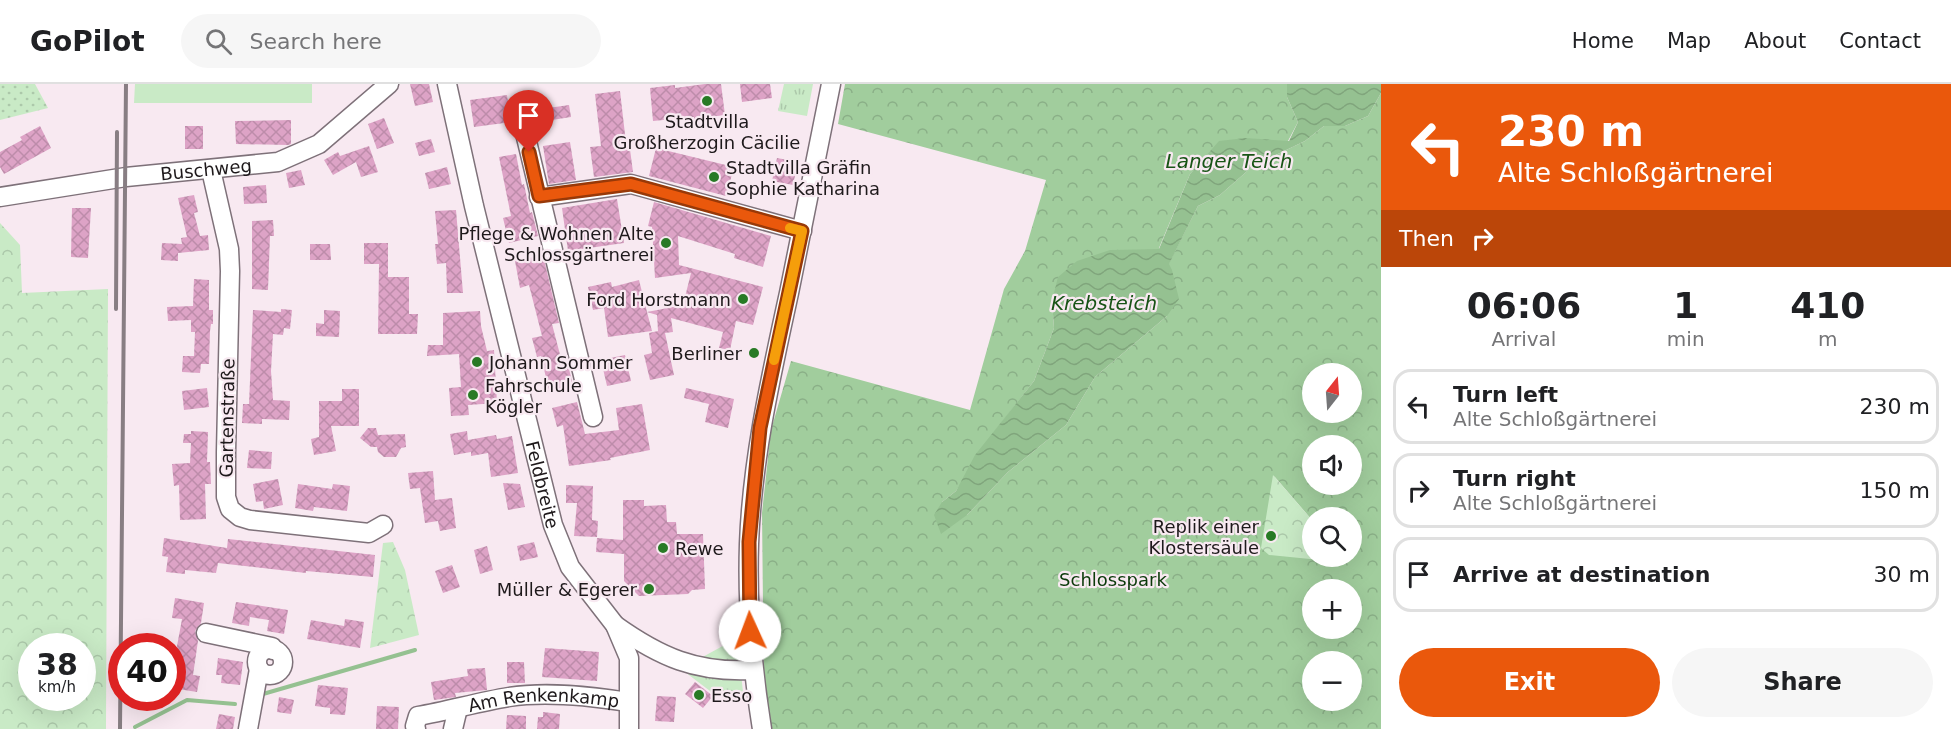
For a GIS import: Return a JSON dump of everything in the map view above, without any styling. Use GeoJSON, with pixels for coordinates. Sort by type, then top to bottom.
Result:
{"type":"FeatureCollection","features":[{"type":"Feature","properties":{"kind":"street","name":"Buschweg"},"geometry":{"type":"LineString","coordinates":[[0,197],[126,177],[278,162],[318,144],[389,84]]}},
{"type":"Feature","properties":{"kind":"street","name":"Feldbreite"},"geometry":{"type":"LineString","coordinates":[[447,84],[474,206],[553,525],[570,567],[615,625],[629,657],[628,729]]}},
{"type":"Feature","properties":{"kind":"street"},"geometry":{"type":"LineString","coordinates":[[762,729],[753,670],[748,585],[752,499],[760,428],[831,84]]}},
{"type":"Feature","properties":{"kind":"street"},"geometry":{"type":"LineString","coordinates":[[524,129],[594,417]]}},
{"type":"Feature","properties":{"kind":"street","name":"Gartenstraße"},"geometry":{"type":"LineString","coordinates":[[211,170],[229,249],[226,497],[230,509],[240,517],[260,522],[369,533],[383,525]]}},
{"type":"Feature","properties":{"kind":"street"},"geometry":{"type":"LineString","coordinates":[[539,196],[631,184],[802,231]]}},
{"type":"Feature","properties":{"kind":"street","name":"Feldbreite"},"geometry":{"type":"LineString","coordinates":[[615,625],[645,646],[678,661],[706,668],[753,670]]}},
{"type":"Feature","properties":{"kind":"street"},"geometry":{"type":"LineString","coordinates":[[206,633],[272,647],[273,650],[260,653],[257,660],[259,669],[248,729]]}},
{"type":"Feature","properties":{"kind":"street","name":"Am Renkenkamp"},"geometry":{"type":"LineString","coordinates":[[416,729],[418,716],[508,697],[565,695],[628,702]]}},
{"type":"Feature","properties":{"kind":"street","name":"Am Renkenkamp"},"geometry":{"type":"LineString","coordinates":[[453,729],[459,708]]}},
{"type":"Feature","properties":{"kind":"green space"},"geometry":{"type":"Polygon","coordinates":[[[0,84],[35,84],[48,108],[0,120],[0,84]]]}},
{"type":"Feature","properties":{"kind":"green space"},"geometry":{"type":"Polygon","coordinates":[[[135,84],[312,84],[312,103],[134,103],[135,84]]]}},
{"type":"Feature","properties":{"kind":"green space"},"geometry":{"type":"Polygon","coordinates":[[[784,84],[813,84],[807,116],[778,111],[784,84]]]}},
{"type":"Feature","properties":{"kind":"green space","name":"Schlosspark"},"geometry":{"type":"Polygon","coordinates":[[[845,84],[1287,84],[1287,97],[1298,122],[1288,141],[1277,141],[1202,161],[1190,174],[1159,248],[1169,263],[1198,206],[1220,195],[1253,166],[1305,141],[1324,126],[1345,126],[1368,116],[1381,93],[1381,729],[768,729],[764,700],[762,513],[771,430],[791,361],[970,410],[1004,289],[1025,251],[1046,180],[838,124],[845,84]],[[1052,301],[1054,328],[1034,381],[995,431],[956,491],[942,502],[967,515],[1008,472],[1066,425],[1095,377],[1167,316],[1052,301]]]}},
{"type":"Feature","properties":{"kind":"green space"},"geometry":{"type":"Polygon","coordinates":[[[0,223],[20,245],[22,293],[108,289],[106,729],[0,729],[0,223]]]}},
{"type":"Feature","properties":{"kind":"green space"},"geometry":{"type":"Polygon","coordinates":[[[1273,475],[1302,508],[1302,558],[1269,555],[1261,548],[1273,475]]]}},
{"type":"Feature","properties":{"kind":"green space"},"geometry":{"type":"Polygon","coordinates":[[[393,542],[405,570],[419,635],[370,648],[383,543],[393,542]]]}},
{"type":"Feature","properties":{"kind":"green space"},"geometry":{"type":"Polygon","coordinates":[[[750,631],[753,670],[699,659],[750,631]]]}},
{"type":"Feature","properties":{"kind":"green space"},"geometry":{"type":"Polygon","coordinates":[[[681,669],[741,673],[743,692],[714,694],[681,669]]]}},
{"type":"Feature","properties":{"kind":"water","name":"Krebsteich"},"geometry":{"type":"Polygon","coordinates":[[[1287,84],[1381,84],[1381,93],[1368,116],[1345,126],[1324,126],[1305,141],[1253,166],[1220,195],[1198,206],[1169,264],[1179,299],[1167,316],[1095,377],[1066,425],[1008,472],[967,515],[941,534],[934,515],[942,502],[956,491],[975,455],[1034,381],[1054,328],[1052,301],[1058,277],[1077,261],[1110,250],[1159,249],[1190,174],[1219,141],[1245,138],[1289,141],[1298,122],[1287,97],[1287,84]]]}},
{"type":"Feature","properties":{"kind":"building"},"geometry":{"type":"Polygon","coordinates":[[[410,84],[429,84],[433,102],[415,106],[410,84]]]}},
{"type":"Feature","properties":{"kind":"building"},"geometry":{"type":"Polygon","coordinates":[[[721,84],[725,115],[653,121],[650,88],[675,85],[675,88],[721,84]]]}},
{"type":"Feature","properties":{"kind":"building"},"geometry":{"type":"Polygon","coordinates":[[[740,84],[770,84],[772,98],[742,102],[740,84]]]}},
{"type":"Feature","properties":{"kind":"building"},"geometry":{"type":"Polygon","coordinates":[[[620,91],[626,143],[629,142],[633,172],[594,177],[590,147],[601,146],[595,94],[620,91]]]}},
{"type":"Feature","properties":{"kind":"building"},"geometry":{"type":"Polygon","coordinates":[[[507,95],[511,122],[474,127],[470,100],[507,95]]]}},
{"type":"Feature","properties":{"kind":"building"},"geometry":{"type":"Polygon","coordinates":[[[569,105],[571,117],[533,123],[528,118],[522,118],[521,112],[569,105]]]}},
{"type":"Feature","properties":{"kind":"building"},"geometry":{"type":"Polygon","coordinates":[[[384,118],[394,143],[377,149],[368,124],[384,118]]]}},
{"type":"Feature","properties":{"kind":"building"},"geometry":{"type":"Polygon","coordinates":[[[291,120],[291,144],[236,144],[235,121],[291,120]]]}},
{"type":"Feature","properties":{"kind":"building"},"geometry":{"type":"Polygon","coordinates":[[[40,126],[51,148],[4,174],[0,167],[0,152],[22,140],[20,137],[40,126]]]}},
{"type":"Feature","properties":{"kind":"building"},"geometry":{"type":"Polygon","coordinates":[[[185,126],[203,126],[203,149],[185,149],[185,126]]]}},
{"type":"Feature","properties":{"kind":"building"},"geometry":{"type":"Polygon","coordinates":[[[431,139],[435,152],[419,156],[415,143],[431,139]]]}},
{"type":"Feature","properties":{"kind":"building"},"geometry":{"type":"Polygon","coordinates":[[[570,142],[576,180],[549,184],[543,146],[570,142]]]}},
{"type":"Feature","properties":{"kind":"building"},"geometry":{"type":"Polygon","coordinates":[[[369,146],[378,172],[361,177],[356,162],[333,175],[324,160],[338,152],[340,156],[369,146]]]}},
{"type":"Feature","properties":{"kind":"building"},"geometry":{"type":"Polygon","coordinates":[[[656,148],[734,167],[726,196],[649,176],[656,148]]]}},
{"type":"Feature","properties":{"kind":"building"},"geometry":{"type":"Polygon","coordinates":[[[516,154],[522,185],[524,184],[538,236],[509,243],[503,218],[511,216],[499,157],[516,154]]]}},
{"type":"Feature","properties":{"kind":"building"},"geometry":{"type":"Polygon","coordinates":[[[777,158],[798,162],[793,185],[772,181],[777,158]]]}},
{"type":"Feature","properties":{"kind":"building"},"geometry":{"type":"Polygon","coordinates":[[[447,167],[451,184],[429,189],[425,173],[447,167]]]}},
{"type":"Feature","properties":{"kind":"building"},"geometry":{"type":"Polygon","coordinates":[[[301,170],[305,185],[289,188],[286,173],[301,170]]]}},
{"type":"Feature","properties":{"kind":"building"},"geometry":{"type":"Polygon","coordinates":[[[266,185],[267,203],[244,204],[243,187],[266,185]]]}},
{"type":"Feature","properties":{"kind":"building"},"geometry":{"type":"Polygon","coordinates":[[[194,195],[198,212],[194,213],[200,236],[208,235],[209,250],[178,253],[178,261],[161,260],[162,243],[182,244],[181,238],[187,237],[178,198],[194,195]]]}},
{"type":"Feature","properties":{"kind":"building"},"geometry":{"type":"Polygon","coordinates":[[[617,199],[624,243],[568,251],[562,208],[617,199]]]}},
{"type":"Feature","properties":{"kind":"building"},"geometry":{"type":"Polygon","coordinates":[[[654,202],[771,236],[763,267],[734,258],[735,254],[678,236],[679,265],[763,287],[753,325],[736,321],[730,350],[719,348],[723,332],[671,318],[673,332],[665,333],[674,375],[650,380],[644,355],[652,353],[649,333],[658,331],[657,315],[647,312],[683,305],[691,273],[655,278],[652,227],[648,226],[654,202]]]}},
{"type":"Feature","properties":{"kind":"building"},"geometry":{"type":"Polygon","coordinates":[[[72,208],[91,208],[88,258],[71,257],[72,208]]]}},
{"type":"Feature","properties":{"kind":"building"},"geometry":{"type":"Polygon","coordinates":[[[456,210],[463,293],[447,293],[446,263],[437,264],[435,211],[456,210]]]}},
{"type":"Feature","properties":{"kind":"building"},"geometry":{"type":"Polygon","coordinates":[[[273,220],[274,236],[270,236],[268,290],[252,289],[252,221],[273,220]]]}},
{"type":"Feature","properties":{"kind":"building"},"geometry":{"type":"Polygon","coordinates":[[[364,243],[388,243],[388,277],[409,277],[409,314],[418,314],[417,334],[378,334],[379,264],[364,264],[364,243]]]}},
{"type":"Feature","properties":{"kind":"building"},"geometry":{"type":"Polygon","coordinates":[[[310,244],[330,244],[331,260],[310,260],[310,244]]]}},
{"type":"Feature","properties":{"kind":"building"},"geometry":{"type":"Polygon","coordinates":[[[543,255],[559,323],[552,324],[563,366],[568,365],[573,385],[549,391],[541,356],[537,357],[532,338],[542,336],[529,285],[520,288],[515,261],[543,255]]]}},
{"type":"Feature","properties":{"kind":"building"},"geometry":{"type":"Polygon","coordinates":[[[194,279],[209,280],[209,310],[213,310],[209,364],[201,364],[200,373],[182,372],[183,356],[194,356],[195,332],[191,332],[191,320],[168,321],[167,307],[193,306],[194,279]]]}},
{"type":"Feature","properties":{"kind":"building"},"geometry":{"type":"Polygon","coordinates":[[[639,280],[652,331],[608,337],[604,308],[593,310],[588,287],[611,282],[612,287],[639,280]]]}},
{"type":"Feature","properties":{"kind":"building"},"geometry":{"type":"Polygon","coordinates":[[[281,309],[292,310],[290,329],[284,328],[283,335],[273,334],[271,371],[273,400],[290,401],[289,420],[262,419],[262,424],[242,423],[243,404],[249,404],[253,310],[281,312],[281,309]]]}},
{"type":"Feature","properties":{"kind":"building"},"geometry":{"type":"Polygon","coordinates":[[[324,310],[340,311],[339,337],[316,336],[316,323],[324,324],[324,310]]]}},
{"type":"Feature","properties":{"kind":"building"},"geometry":{"type":"Polygon","coordinates":[[[480,311],[487,351],[494,350],[497,403],[468,405],[469,415],[451,416],[449,388],[461,387],[459,354],[427,356],[428,345],[443,345],[443,313],[480,311]]]}},
{"type":"Feature","properties":{"kind":"building"},"geometry":{"type":"Polygon","coordinates":[[[625,355],[631,381],[607,386],[601,360],[625,355]]]}},
{"type":"Feature","properties":{"kind":"building"},"geometry":{"type":"Polygon","coordinates":[[[207,388],[209,407],[184,410],[182,391],[207,388]]]}},
{"type":"Feature","properties":{"kind":"building"},"geometry":{"type":"Polygon","coordinates":[[[686,388],[734,399],[728,428],[705,422],[709,404],[684,398],[686,388]]]}},
{"type":"Feature","properties":{"kind":"building"},"geometry":{"type":"Polygon","coordinates":[[[342,389],[359,389],[359,426],[331,426],[336,451],[314,455],[311,439],[319,437],[319,401],[342,401],[342,389]]]}},
{"type":"Feature","properties":{"kind":"building"},"geometry":{"type":"Polygon","coordinates":[[[577,402],[585,434],[619,430],[616,408],[642,404],[650,450],[610,458],[611,460],[569,466],[563,425],[557,427],[552,408],[577,402]]]}},
{"type":"Feature","properties":{"kind":"building"},"geometry":{"type":"Polygon","coordinates":[[[368,428],[376,428],[378,435],[405,434],[406,447],[401,448],[396,457],[384,457],[378,452],[377,447],[371,447],[360,438],[368,428]]]}},
{"type":"Feature","properties":{"kind":"building"},"geometry":{"type":"Polygon","coordinates":[[[191,431],[208,432],[207,462],[210,462],[211,484],[205,484],[206,519],[180,520],[179,485],[174,486],[172,464],[190,463],[191,443],[183,443],[184,434],[191,434],[191,431]]]}},
{"type":"Feature","properties":{"kind":"building"},"geometry":{"type":"Polygon","coordinates":[[[467,431],[468,440],[496,435],[497,439],[512,436],[518,473],[491,477],[488,453],[471,456],[471,452],[454,455],[450,434],[467,431]]]}},
{"type":"Feature","properties":{"kind":"building"},"geometry":{"type":"Polygon","coordinates":[[[249,450],[272,452],[271,469],[247,468],[249,450]]]}},
{"type":"Feature","properties":{"kind":"building"},"geometry":{"type":"Polygon","coordinates":[[[433,471],[435,500],[452,498],[456,528],[440,531],[438,521],[425,523],[420,488],[410,489],[408,473],[433,471]]]}},
{"type":"Feature","properties":{"kind":"building"},"geometry":{"type":"Polygon","coordinates":[[[278,479],[283,505],[264,509],[263,501],[256,502],[253,484],[278,479]]]}},
{"type":"Feature","properties":{"kind":"building"},"geometry":{"type":"Polygon","coordinates":[[[503,483],[520,484],[525,507],[508,510],[503,483]]]}},
{"type":"Feature","properties":{"kind":"building"},"geometry":{"type":"Polygon","coordinates":[[[298,484],[332,489],[333,484],[350,486],[347,511],[314,507],[313,511],[295,508],[298,484]]]}},
{"type":"Feature","properties":{"kind":"building"},"geometry":{"type":"Polygon","coordinates":[[[566,485],[593,486],[592,520],[598,521],[597,537],[574,536],[577,503],[566,503],[566,485]]]}},
{"type":"Feature","properties":{"kind":"building","name":"Rewe"},"geometry":{"type":"Polygon","coordinates":[[[623,500],[644,500],[644,506],[666,505],[667,522],[676,522],[677,534],[703,534],[705,589],[692,590],[688,594],[639,596],[624,581],[624,554],[596,552],[597,538],[623,540],[623,500]]]}},
{"type":"Feature","properties":{"kind":"building"},"geometry":{"type":"Polygon","coordinates":[[[164,538],[227,548],[228,539],[375,555],[373,577],[306,571],[306,573],[218,563],[216,573],[185,570],[185,574],[166,572],[168,557],[162,556],[164,538]]]}},
{"type":"Feature","properties":{"kind":"building"},"geometry":{"type":"Polygon","coordinates":[[[534,542],[538,557],[520,561],[517,546],[534,542]]]}},
{"type":"Feature","properties":{"kind":"building"},"geometry":{"type":"Polygon","coordinates":[[[487,546],[493,570],[480,574],[474,550],[487,546]]]}},
{"type":"Feature","properties":{"kind":"building"},"geometry":{"type":"Polygon","coordinates":[[[452,565],[460,587],[443,593],[435,571],[452,565]]]}},
{"type":"Feature","properties":{"kind":"building"},"geometry":{"type":"Polygon","coordinates":[[[175,598],[204,603],[201,623],[195,631],[198,641],[193,675],[200,676],[197,692],[186,690],[186,633],[179,633],[182,619],[172,618],[175,598]]]}},
{"type":"Feature","properties":{"kind":"building"},"geometry":{"type":"Polygon","coordinates":[[[236,602],[288,610],[284,634],[267,631],[269,620],[250,617],[249,626],[232,623],[236,602]]]}},
{"type":"Feature","properties":{"kind":"building"},"geometry":{"type":"Polygon","coordinates":[[[345,619],[364,622],[360,648],[307,639],[311,620],[344,626],[345,619]]]}},
{"type":"Feature","properties":{"kind":"building"},"geometry":{"type":"Polygon","coordinates":[[[545,648],[599,652],[597,681],[542,677],[545,648]]]}},
{"type":"Feature","properties":{"kind":"building"},"geometry":{"type":"Polygon","coordinates":[[[218,658],[243,662],[240,685],[221,683],[222,675],[216,675],[218,658]]]}},
{"type":"Feature","properties":{"kind":"building"},"geometry":{"type":"Polygon","coordinates":[[[507,662],[524,662],[525,683],[507,683],[507,662]]]}},
{"type":"Feature","properties":{"kind":"building"},"geometry":{"type":"Polygon","coordinates":[[[485,668],[487,690],[455,693],[456,697],[434,700],[431,682],[468,676],[467,669],[485,668]]]}},
{"type":"Feature","properties":{"kind":"building","name":"Esso"},"geometry":{"type":"Polygon","coordinates":[[[695,682],[713,696],[703,708],[685,694],[695,682]]]}},
{"type":"Feature","properties":{"kind":"building"},"geometry":{"type":"Polygon","coordinates":[[[318,685],[348,688],[345,715],[330,714],[330,708],[315,706],[318,685]]]}},
{"type":"Feature","properties":{"kind":"building"},"geometry":{"type":"Polygon","coordinates":[[[657,696],[676,697],[674,722],[655,721],[657,696]]]}},
{"type":"Feature","properties":{"kind":"building"},"geometry":{"type":"Polygon","coordinates":[[[279,697],[294,700],[291,714],[277,712],[279,697]]]}},
{"type":"Feature","properties":{"kind":"building"},"geometry":{"type":"Polygon","coordinates":[[[377,706],[399,707],[398,729],[376,729],[377,706]]]}},
{"type":"Feature","properties":{"kind":"building"},"geometry":{"type":"Polygon","coordinates":[[[543,712],[560,714],[559,729],[537,729],[538,717],[543,717],[543,712]]]}},
{"type":"Feature","properties":{"kind":"building"},"geometry":{"type":"Polygon","coordinates":[[[219,714],[235,717],[233,729],[216,729],[219,714]]]}},
{"type":"Feature","properties":{"kind":"building"},"geometry":{"type":"Polygon","coordinates":[[[507,715],[526,716],[526,729],[506,729],[507,715]]]}},
{"type":"Feature","properties":{"kind":"waterway"},"geometry":{"type":"LineString","coordinates":[[263,694],[415,650]]}},
{"type":"Feature","properties":{"kind":"waterway"},"geometry":{"type":"LineString","coordinates":[[135,727],[187,700],[235,704]]}},
{"type":"Feature","properties":{"kind":"railway"},"geometry":{"type":"LineString","coordinates":[[120,729],[126,84]]}},
{"type":"Feature","properties":{"kind":"railway"},"geometry":{"type":"LineString","coordinates":[[116,309],[117,132]]}},
{"type":"Feature","properties":{"kind":"slow traffic"},"geometry":{"type":"LineString","coordinates":[[774,360],[802,231],[790,228]]}},
{"type":"Feature","properties":{"kind":"place","name":"Stadtvilla Großherzogin Cäcilie"},"geometry":{"type":"Point","coordinates":[707,101]}},
{"type":"Feature","properties":{"kind":"place","name":"Stadtvilla Gräfin Sophie Katharina"},"geometry":{"type":"Point","coordinates":[714,177]}},
{"type":"Feature","properties":{"kind":"place","name":"Pflege & Wohnen Alte Schlossgärtnerei"},"geometry":{"type":"Point","coordinates":[666,243]}},
{"type":"Feature","properties":{"kind":"place","name":"Ford Horstmann"},"geometry":{"type":"Point","coordinates":[743,299]}},
{"type":"Feature","properties":{"kind":"place","name":"Berliner"},"geometry":{"type":"Point","coordinates":[754,353]}},
{"type":"Feature","properties":{"kind":"place","name":"Johann Sommer"},"geometry":{"type":"Point","coordinates":[477,362]}},
{"type":"Feature","properties":{"kind":"place","name":"Fahrschule Kögler"},"geometry":{"type":"Point","coordinates":[473,395]}},
{"type":"Feature","properties":{"kind":"place","name":"Replik einer Klostersäule"},"geometry":{"type":"Point","coordinates":[1271,536]}},
{"type":"Feature","properties":{"kind":"place","name":"Rewe"},"geometry":{"type":"Point","coordinates":[663,548]}},
{"type":"Feature","properties":{"kind":"place","name":"Müller & Egerer"},"geometry":{"type":"Point","coordinates":[649,589]}},
{"type":"Feature","properties":{"kind":"place","name":"Esso"},"geometry":{"type":"Point","coordinates":[699,695]}},
{"type":"Feature","properties":{"kind":"route"},"geometry":{"type":"LineString","coordinates":[[529,152],[539,196],[631,184],[802,231],[760,428],[749,542],[750,631]]}},
{"type":"Feature","properties":{"kind":"water label","name":"Langer Teich"},"geometry":{"type":"Point","coordinates":[1229,161]}}]}
